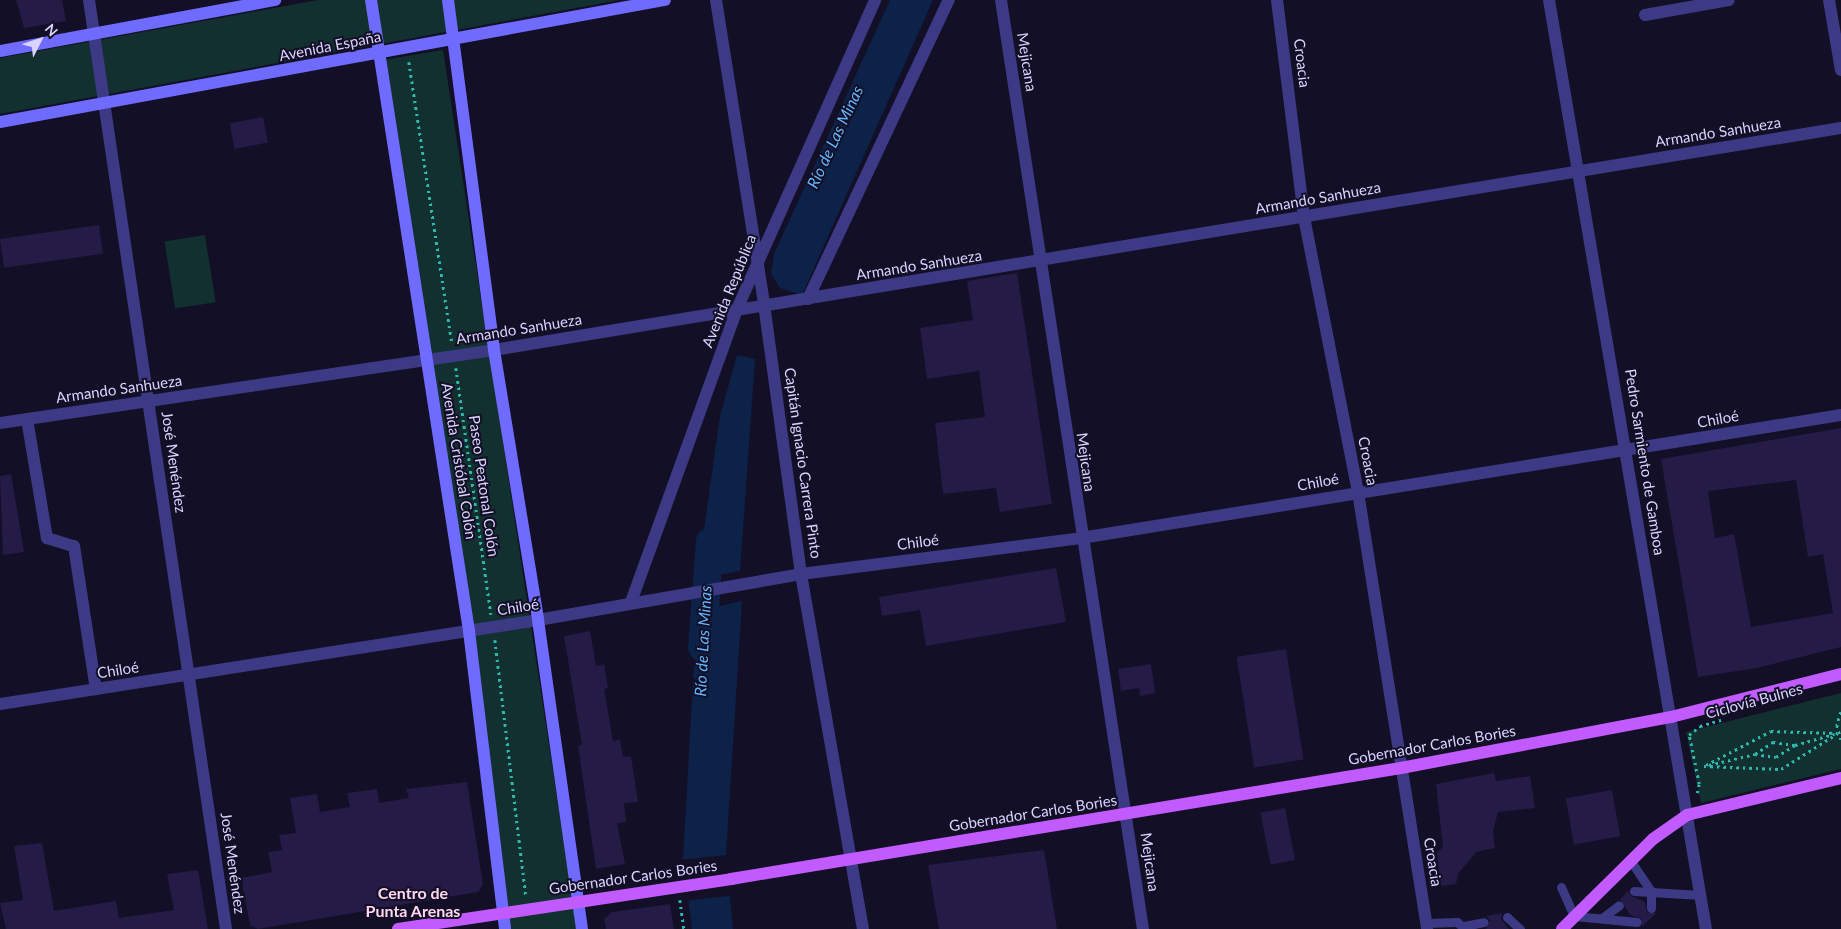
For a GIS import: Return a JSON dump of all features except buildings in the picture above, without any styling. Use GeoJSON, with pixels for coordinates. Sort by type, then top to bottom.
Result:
{"type":"FeatureCollection","features":[{"type":"Feature","properties":{"kind":"main road"},"geometry":{"type":"LineString","coordinates":[[0,51],[275,0]]}},
{"type":"Feature","properties":{"kind":"main road","name":"Avenida Cristóbal Colón"},"geometry":{"type":"LineString","coordinates":[[371,0],[469,631],[505,929]]}},
{"type":"Feature","properties":{"kind":"main road"},"geometry":{"type":"LineString","coordinates":[[448,0],[494,350],[538,620],[582,929]]}},
{"type":"Feature","properties":{"kind":"main road","name":"Avenida España"},"geometry":{"type":"LineString","coordinates":[[0,122],[665,0]]}},
{"type":"Feature","properties":{"kind":"main road","name":"Gobernador Carlos Bories"},"geometry":{"type":"LineString","coordinates":[[398,929],[674,886],[731,879],[1401,768],[1671,717],[1841,674]]}},
{"type":"Feature","properties":{"kind":"main road"},"geometry":{"type":"LineString","coordinates":[[1562,929],[1630,860],[1687,814],[1841,778]]}},
{"type":"Feature","properties":{"kind":"street","name":"José Menéndez"},"geometry":{"type":"LineString","coordinates":[[89,0],[226,929]]}},
{"type":"Feature","properties":{"kind":"street","name":"Capitán Ignacio Carrera Pinto"},"geometry":{"type":"LineString","coordinates":[[716,0],[758,258],[801,574],[854,859],[863,929]]}},
{"type":"Feature","properties":{"kind":"street","name":"Avenida República"},"geometry":{"type":"LineString","coordinates":[[631,602],[737,309],[758,258],[876,0]]}},
{"type":"Feature","properties":{"kind":"street"},"geometry":{"type":"LineString","coordinates":[[808,299],[950,0]]}},
{"type":"Feature","properties":{"kind":"street","name":"Mejicana"},"geometry":{"type":"LineString","coordinates":[[1001,0],[1081,538],[1127,814],[1143,929]]}},
{"type":"Feature","properties":{"kind":"street","name":"Croacia"},"geometry":{"type":"LineString","coordinates":[[1278,0],[1304,217],[1358,492],[1426,926]]}},
{"type":"Feature","properties":{"kind":"street","name":"Pedro Sarmiento de Gamboa"},"geometry":{"type":"LineString","coordinates":[[1549,0],[1580,171],[1706,929]]}},
{"type":"Feature","properties":{"kind":"street"},"geometry":{"type":"LineString","coordinates":[[1644,15],[1692,3],[1729,0]]}},
{"type":"Feature","properties":{"kind":"street"},"geometry":{"type":"LineString","coordinates":[[1829,0],[1841,70]]}},
{"type":"Feature","properties":{"kind":"street","name":"Armando Sanhueza"},"geometry":{"type":"LineString","coordinates":[[0,423],[428,361],[764,304],[808,299],[1041,262],[1841,128]]}},
{"type":"Feature","properties":{"kind":"street","name":"Chiloé"},"geometry":{"type":"LineString","coordinates":[[0,704],[538,620],[631,602],[688,595],[801,574],[1081,538],[1841,415]]}},
{"type":"Feature","properties":{"kind":"street"},"geometry":{"type":"LineString","coordinates":[[27,419],[46,538],[74,546],[96,689]]}},
{"type":"Feature","properties":{"kind":"lane"},"geometry":{"type":"LineString","coordinates":[[1630,860],[1650,891],[1651,908]]}},
{"type":"Feature","properties":{"kind":"lane"},"geometry":{"type":"LineString","coordinates":[[1561,888],[1574,916],[1637,922]]}},
{"type":"Feature","properties":{"kind":"lane"},"geometry":{"type":"LineString","coordinates":[[1634,891],[1701,895]]}},
{"type":"Feature","properties":{"kind":"lane"},"geometry":{"type":"LineString","coordinates":[[1643,900],[1650,891]]}},
{"type":"Feature","properties":{"kind":"lane"},"geometry":{"type":"LineString","coordinates":[[1602,918],[1620,905]]}},
{"type":"Feature","properties":{"kind":"lane"},"geometry":{"type":"LineString","coordinates":[[1602,918],[1629,914]]}},
{"type":"Feature","properties":{"kind":"lane"},"geometry":{"type":"LineString","coordinates":[[1507,917],[1515,927]]}},
{"type":"Feature","properties":{"kind":"lane"},"geometry":{"type":"LineString","coordinates":[[1426,926],[1457,922],[1464,927],[1484,922]]}},
{"type":"Feature","properties":{"kind":"path","name":"Paseo Peatonal Colón"},"geometry":{"type":"LineString","coordinates":[[407,48],[493,627],[528,909]]}},
{"type":"Feature","properties":{"kind":"path"},"geometry":{"type":"LineString","coordinates":[[1841,712],[1838,733],[1841,739]]}},
{"type":"Feature","properties":{"kind":"path","name":"Ciclovía Bulnes"},"geometry":{"type":"LineString","coordinates":[[1685,800],[1699,792],[1689,735],[1700,726],[1726,719]]}},
{"type":"Feature","properties":{"kind":"path"},"geometry":{"type":"LineString","coordinates":[[1704,766],[1771,731],[1838,733]]}},
{"type":"Feature","properties":{"kind":"path"},"geometry":{"type":"LineString","coordinates":[[1755,754],[1776,757],[1795,745],[1838,733]]}},
{"type":"Feature","properties":{"kind":"path"},"geometry":{"type":"LineString","coordinates":[[1704,766],[1781,769],[1838,733]]}},
{"type":"Feature","properties":{"kind":"path"},"geometry":{"type":"LineString","coordinates":[[1704,766],[1755,754],[1773,742],[1795,745]]}},
{"type":"Feature","properties":{"kind":"path"},"geometry":{"type":"LineString","coordinates":[[674,886],[684,929]]}},
{"type":"Feature","properties":{"kind":"green space"},"geometry":{"type":"Polygon","coordinates":[[[318,0],[620,0],[0,114],[0,58],[318,0]]]}},
{"type":"Feature","properties":{"kind":"green space"},"geometry":{"type":"Polygon","coordinates":[[[443,50],[576,929],[510,929],[383,60],[443,50]]]}},
{"type":"Feature","properties":{"kind":"green space"},"geometry":{"type":"Polygon","coordinates":[[[205,235],[216,302],[175,309],[165,241],[205,235]]]}},
{"type":"Feature","properties":{"kind":"green space"},"geometry":{"type":"Polygon","coordinates":[[[1841,693],[1841,769],[1701,803],[1686,732],[1841,693]]]}},
{"type":"Feature","properties":{"kind":"water"},"geometry":{"type":"Polygon","coordinates":[[[890,0],[933,0],[802,295],[780,288],[771,274],[774,254],[890,0]]]}},
{"type":"Feature","properties":{"kind":"water"},"geometry":{"type":"Polygon","coordinates":[[[737,355],[755,359],[740,571],[697,579],[720,416],[737,355]]]}},
{"type":"Feature","properties":{"kind":"water"},"geometry":{"type":"Polygon","coordinates":[[[742,601],[726,854],[733,929],[692,929],[683,859],[697,611],[742,601]]]}},
{"type":"Feature","properties":{"kind":"pier"},"geometry":{"type":"Polygon","coordinates":[[[727,855],[731,896],[687,900],[682,860],[727,855]]]}},
{"type":"Feature","properties":{"kind":"waterway","name":"Río de Las Minas"},"geometry":{"type":"LineString","coordinates":[[702,647],[710,541]]}},
{"type":"Feature","properties":{"kind":"district","name":"Centro de Punta Arenas"},"geometry":{"type":"Point","coordinates":[413,902]}}]}
